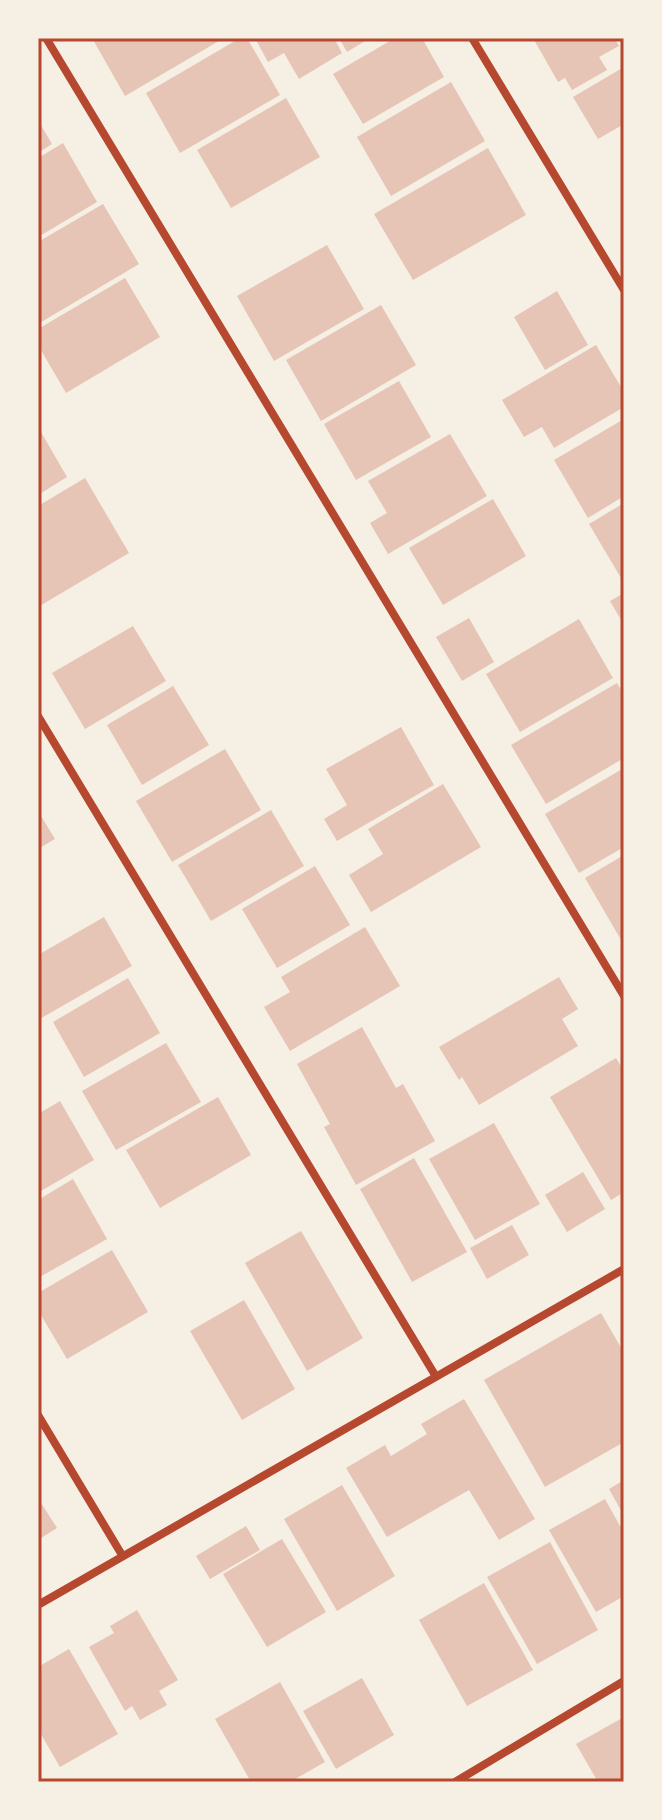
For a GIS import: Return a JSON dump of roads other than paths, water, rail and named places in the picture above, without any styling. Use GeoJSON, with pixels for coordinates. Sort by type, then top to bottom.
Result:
{"type":"FeatureCollection","features":[{"type":"Feature","properties":{"kind":"street"},"geometry":{"type":"LineString","coordinates":[[46,38],[624,996]]}},
{"type":"Feature","properties":{"kind":"street"},"geometry":{"type":"LineString","coordinates":[[472,38],[624,290]]}},
{"type":"Feature","properties":{"kind":"street"},"geometry":{"type":"LineString","coordinates":[[38,716],[435,1375]]}},
{"type":"Feature","properties":{"kind":"street"},"geometry":{"type":"LineString","coordinates":[[38,1605],[624,1269]]}},
{"type":"Feature","properties":{"kind":"street"},"geometry":{"type":"LineString","coordinates":[[38,1415],[122,1555]]}},
{"type":"Feature","properties":{"kind":"street"},"geometry":{"type":"LineString","coordinates":[[455,1782],[624,1681]]}}]}
